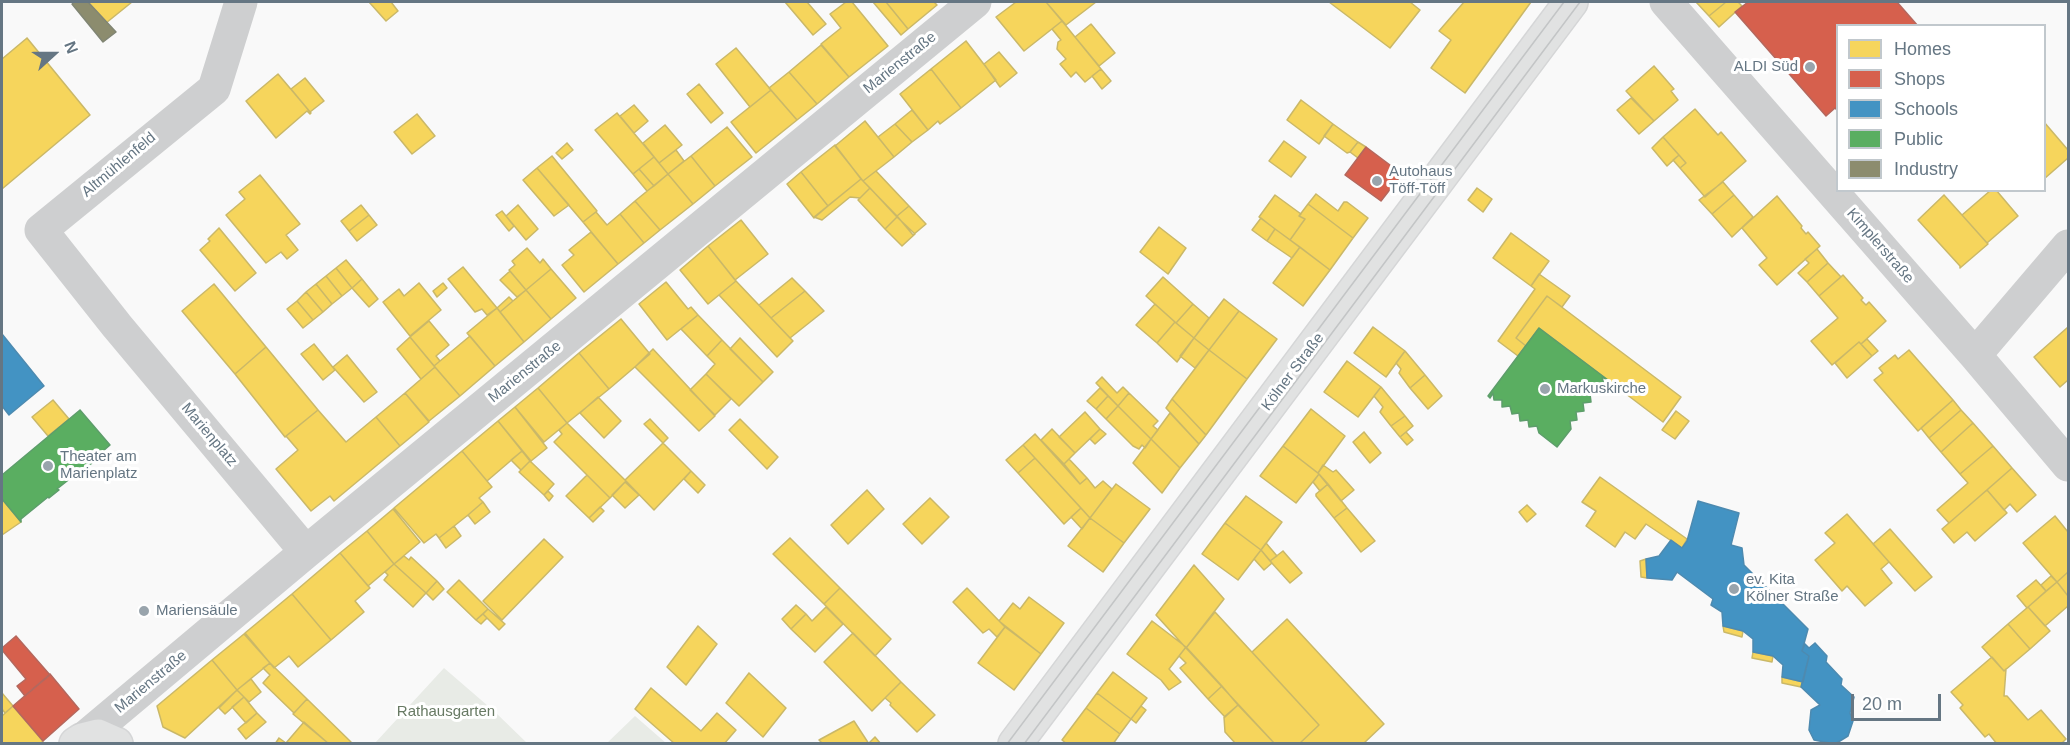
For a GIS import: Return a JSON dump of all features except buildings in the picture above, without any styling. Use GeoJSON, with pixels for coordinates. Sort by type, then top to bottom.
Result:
{"type":"FeatureCollection","features":[{"type":"Feature","properties":{"kind":"main road","name":"Kölner Straße"},"geometry":{"type":"LineString","coordinates":[[1015,744],[1571,2]]}},
{"type":"Feature","properties":{"kind":"main road"},"geometry":{"type":"LineString","coordinates":[[79,742],[98,736],[116,744]]}},
{"type":"Feature","properties":{"kind":"street","name":"Altmühlenfeld"},"geometry":{"type":"LineString","coordinates":[[111,318],[41,230],[214,89],[241,2]]}},
{"type":"Feature","properties":{"kind":"street","name":"Marienstraße"},"geometry":{"type":"LineString","coordinates":[[79,742],[306,552],[975,2]]}},
{"type":"Feature","properties":{"kind":"street","name":"Kimplerstraße"},"geometry":{"type":"LineString","coordinates":[[1666,2],[1975,355],[2068,465]]}},
{"type":"Feature","properties":{"kind":"street"},"geometry":{"type":"LineString","coordinates":[[1975,355],[2068,246]]}},
{"type":"Feature","properties":{"kind":"street","name":"Marienplatz"},"geometry":{"type":"LineString","coordinates":[[111,318],[306,552]]}},
{"type":"Feature","properties":{"kind":"green space","name":"Rathausgarten"},"geometry":{"type":"Polygon","coordinates":[[[444,668],[495,712],[527,743],[375,743],[444,668]]]}},
{"type":"Feature","properties":{"kind":"green space"},"geometry":{"type":"Polygon","coordinates":[[[635,716],[666,743],[607,743],[635,716]]]}},
{"type":"Feature","properties":{"kind":"tram line"},"geometry":{"type":"LineString","coordinates":[[1007,744],[1564,2]]}},
{"type":"Feature","properties":{"kind":"tram line"},"geometry":{"type":"LineString","coordinates":[[1024,744],[1580,2]]}},
{"type":"Feature","properties":{"kind":"place","name":"ALDI Süd"},"geometry":{"type":"Point","coordinates":[1810,67]}},
{"type":"Feature","properties":{"kind":"place","name":"Autohaus Töff-Töff"},"geometry":{"type":"Point","coordinates":[1377,181]}},
{"type":"Feature","properties":{"kind":"place","name":"Markuskirche"},"geometry":{"type":"Point","coordinates":[1545,389]}},
{"type":"Feature","properties":{"kind":"place","name":"Theater am Marienplatz"},"geometry":{"type":"Point","coordinates":[48,466]}},
{"type":"Feature","properties":{"kind":"place","name":"ev. Kita Kölner Straße"},"geometry":{"type":"Point","coordinates":[1734,589]}},
{"type":"Feature","properties":{"kind":"place","name":"Mariensäule"},"geometry":{"type":"Point","coordinates":[144,611]}}]}
